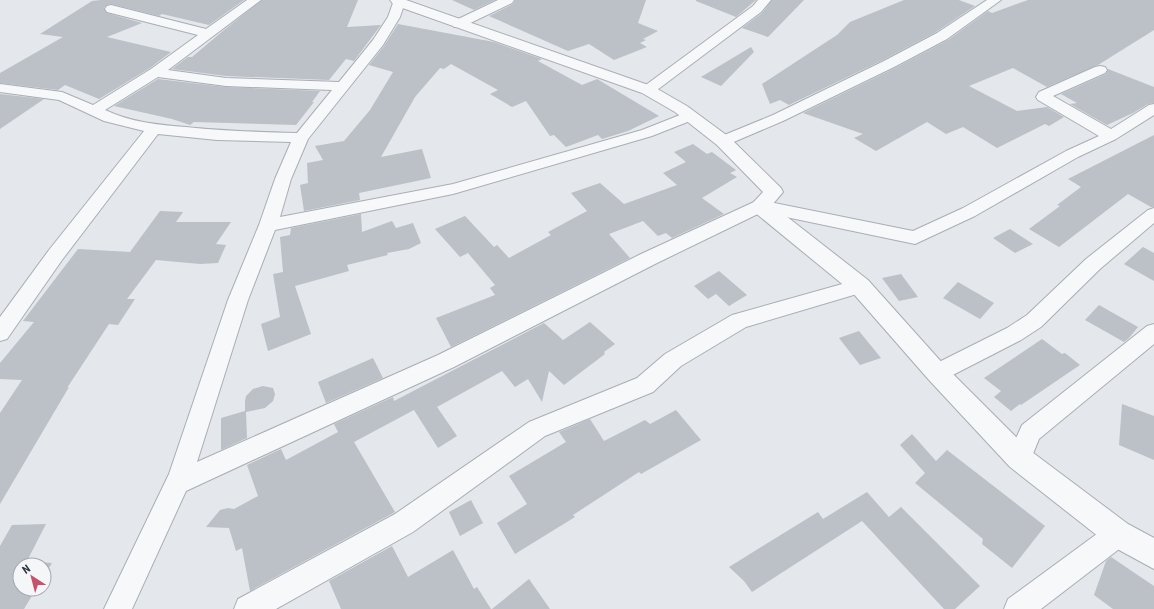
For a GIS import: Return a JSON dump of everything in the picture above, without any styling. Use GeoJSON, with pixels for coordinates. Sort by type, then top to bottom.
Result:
{"type":"FeatureCollection","features":[{"type":"Feature","properties":{"kind":"street"},"geometry":{"type":"LineString","coordinates":[[94,111],[156,72],[255,0]]}},
{"type":"Feature","properties":{"kind":"street"},"geometry":{"type":"LineString","coordinates":[[458,24],[508,0]]}},
{"type":"Feature","properties":{"kind":"street"},"geometry":{"type":"LineString","coordinates":[[648,90],[757,9],[765,0]]}},
{"type":"Feature","properties":{"kind":"street"},"geometry":{"type":"LineString","coordinates":[[723,141],[778,118],[889,64],[942,36],[995,0]]}},
{"type":"Feature","properties":{"kind":"street"},"geometry":{"type":"LineString","coordinates":[[118,609],[176,483],[238,300],[268,225],[283,179],[301,138],[382,36],[394,17],[398,1],[458,24],[648,90],[681,109],[723,141],[774,192],[760,206],[648,259],[446,361],[176,483]]}},
{"type":"Feature","properties":{"kind":"street"},"geometry":{"type":"LineString","coordinates":[[111,9],[209,34]]}},
{"type":"Feature","properties":{"kind":"street"},"geometry":{"type":"LineString","coordinates":[[1100,70],[1044,95],[1043,97],[1111,136]]}},
{"type":"Feature","properties":{"kind":"street"},"geometry":{"type":"LineString","coordinates":[[156,72],[226,82],[343,86]]}},
{"type":"Feature","properties":{"kind":"street"},"geometry":{"type":"LineString","coordinates":[[0,88],[62,96],[109,118],[154,129],[217,135],[301,138]]}},
{"type":"Feature","properties":{"kind":"street"},"geometry":{"type":"LineString","coordinates":[[760,206],[915,238],[969,212],[1072,154],[1111,136],[1154,108]]}},
{"type":"Feature","properties":{"kind":"street"},"geometry":{"type":"LineString","coordinates":[[268,225],[446,190],[488,180],[647,132],[690,116]]}},
{"type":"Feature","properties":{"kind":"street"},"geometry":{"type":"LineString","coordinates":[[0,333],[19,304],[154,129]]}},
{"type":"Feature","properties":{"kind":"street"},"geometry":{"type":"LineString","coordinates":[[760,206],[860,286],[937,373],[1019,458],[1118,534],[1154,554]]}},
{"type":"Feature","properties":{"kind":"street"},"geometry":{"type":"LineString","coordinates":[[937,373],[1014,334],[1034,322],[1093,264],[1154,214]]}},
{"type":"Feature","properties":{"kind":"street"},"geometry":{"type":"LineString","coordinates":[[248,609],[404,522],[537,430],[644,385],[673,360],[739,321],[860,286]]}},
{"type":"Feature","properties":{"kind":"street"},"geometry":{"type":"LineString","coordinates":[[1019,458],[1030,432],[1154,332]]}},
{"type":"Feature","properties":{"kind":"street"},"geometry":{"type":"LineString","coordinates":[[1018,609],[1118,534]]}},
{"type":"Feature","properties":{"kind":"building"},"geometry":{"type":"Polygon","coordinates":[[[244,0],[209,25],[162,14],[159,16],[111,4],[107,5],[104,8],[107,13],[142,23],[107,37],[171,52],[150,68],[99,99],[65,85],[58,90],[0,83],[0,73],[63,37],[40,34],[92,1],[244,0]]]}},
{"type":"Feature","properties":{"kind":"building"},"geometry":{"type":"Polygon","coordinates":[[[262,0],[358,0],[347,27],[381,25],[354,61],[346,59],[329,80],[226,76],[172,69],[188,57],[192,57],[262,0]]]}},
{"type":"Feature","properties":{"kind":"building"},"geometry":{"type":"Polygon","coordinates":[[[452,0],[495,0],[474,10],[452,0]]]}},
{"type":"Feature","properties":{"kind":"building"},"geometry":{"type":"Polygon","coordinates":[[[515,0],[646,0],[638,23],[658,31],[643,39],[646,40],[640,43],[647,47],[614,60],[589,44],[568,51],[489,16],[513,4],[515,0]]]}},
{"type":"Feature","properties":{"kind":"building"},"geometry":{"type":"Polygon","coordinates":[[[696,0],[756,0],[736,17],[696,0]]]}},
{"type":"Feature","properties":{"kind":"building"},"geometry":{"type":"Polygon","coordinates":[[[772,0],[804,0],[768,37],[742,28],[762,13],[772,0]]]}},
{"type":"Feature","properties":{"kind":"building"},"geometry":{"type":"Polygon","coordinates":[[[904,0],[959,0],[975,6],[936,32],[883,60],[789,105],[780,100],[770,104],[762,84],[837,35],[850,22],[904,0]]]}},
{"type":"Feature","properties":{"kind":"building"},"geometry":{"type":"Polygon","coordinates":[[[1028,0],[1154,0],[1154,30],[1098,65],[1047,87],[1013,68],[969,86],[1017,111],[1047,107],[1064,117],[1049,126],[1045,124],[997,148],[963,127],[946,134],[927,122],[876,151],[854,138],[863,134],[803,113],[948,40],[988,11],[992,13],[1028,0]]]}},
{"type":"Feature","properties":{"kind":"building"},"geometry":{"type":"Polygon","coordinates":[[[398,24],[494,42],[542,59],[538,61],[582,85],[597,79],[659,116],[628,131],[602,139],[598,135],[566,147],[554,135],[550,136],[526,101],[512,107],[490,94],[498,90],[451,64],[444,69],[440,68],[415,97],[381,157],[422,149],[431,178],[359,193],[360,200],[304,211],[300,185],[308,183],[307,163],[323,160],[315,146],[344,141],[370,110],[393,72],[369,65],[384,46],[398,24]]]}},
{"type":"Feature","properties":{"kind":"building"},"geometry":{"type":"Polygon","coordinates":[[[751,47],[754,52],[721,86],[701,77],[751,47]]]}},
{"type":"Feature","properties":{"kind":"building"},"geometry":{"type":"Polygon","coordinates":[[[1108,69],[1154,87],[1154,103],[1148,104],[1107,125],[1070,104],[1077,103],[1061,94],[1106,74],[1108,69]]]}},
{"type":"Feature","properties":{"kind":"building"},"geometry":{"type":"Polygon","coordinates":[[[158,79],[226,87],[320,91],[312,102],[314,102],[296,125],[194,122],[190,125],[172,119],[114,106],[158,79]]]}},
{"type":"Feature","properties":{"kind":"building"},"geometry":{"type":"Polygon","coordinates":[[[0,94],[44,99],[0,129],[0,94]]]}},
{"type":"Feature","properties":{"kind":"building"},"geometry":{"type":"Polygon","coordinates":[[[1154,135],[1154,207],[1151,207],[1128,194],[1059,247],[1029,229],[1060,206],[1057,205],[1081,187],[1068,179],[1154,135]]]}},
{"type":"Feature","properties":{"kind":"building"},"geometry":{"type":"Polygon","coordinates":[[[693,144],[707,154],[712,152],[736,170],[730,173],[737,177],[702,198],[724,214],[672,238],[666,233],[658,236],[643,221],[609,234],[630,258],[451,347],[436,318],[495,295],[490,288],[495,285],[468,253],[460,257],[435,229],[465,216],[494,247],[497,245],[509,258],[551,235],[548,232],[587,211],[571,193],[600,183],[624,204],[677,185],[663,173],[686,162],[674,152],[693,144]]]}},
{"type":"Feature","properties":{"kind":"building"},"geometry":{"type":"Polygon","coordinates":[[[160,211],[183,212],[176,222],[231,222],[216,244],[226,245],[218,263],[200,264],[156,260],[127,299],[135,299],[118,325],[109,324],[67,388],[69,387],[0,504],[0,413],[22,380],[0,379],[0,363],[34,322],[23,321],[78,249],[130,252],[160,211]]]}},
{"type":"Feature","properties":{"kind":"building"},"geometry":{"type":"Polygon","coordinates":[[[361,214],[362,232],[392,221],[396,228],[413,223],[421,243],[409,249],[387,253],[388,255],[347,265],[349,271],[295,286],[311,334],[268,351],[261,324],[280,317],[273,274],[283,272],[280,237],[290,235],[291,228],[361,214]]]}},
{"type":"Feature","properties":{"kind":"building"},"geometry":{"type":"Polygon","coordinates":[[[1010,229],[1033,244],[1015,253],[993,238],[1010,229]]]}},
{"type":"Feature","properties":{"kind":"building"},"geometry":{"type":"Polygon","coordinates":[[[1143,247],[1154,253],[1154,281],[1124,264],[1143,247]]]}},
{"type":"Feature","properties":{"kind":"building"},"geometry":{"type":"Polygon","coordinates":[[[719,271],[747,295],[729,306],[716,294],[708,299],[694,286],[719,271]]]}},
{"type":"Feature","properties":{"kind":"building"},"geometry":{"type":"Polygon","coordinates":[[[901,274],[918,297],[899,301],[882,278],[901,274]]]}},
{"type":"Feature","properties":{"kind":"building"},"geometry":{"type":"Polygon","coordinates":[[[958,282],[994,303],[980,319],[943,298],[958,282]]]}},
{"type":"Feature","properties":{"kind":"building"},"geometry":{"type":"Polygon","coordinates":[[[1099,305],[1138,327],[1124,342],[1085,320],[1099,305]]]}},
{"type":"Feature","properties":{"kind":"building"},"geometry":{"type":"Polygon","coordinates":[[[590,322],[615,344],[604,352],[605,354],[564,385],[549,371],[542,402],[528,379],[515,387],[502,371],[437,407],[457,436],[438,448],[414,410],[354,442],[395,512],[250,591],[242,548],[236,551],[229,528],[206,527],[220,510],[228,508],[234,509],[258,496],[247,465],[281,449],[286,460],[338,432],[334,424],[393,397],[394,401],[544,323],[563,340],[590,322]]]}},
{"type":"Feature","properties":{"kind":"building"},"geometry":{"type":"Polygon","coordinates":[[[859,331],[881,358],[860,365],[839,338],[859,331]]]}},
{"type":"Feature","properties":{"kind":"building"},"geometry":{"type":"Polygon","coordinates":[[[1042,339],[1062,354],[1065,353],[1080,365],[1011,411],[994,397],[1001,391],[984,378],[1042,339]]]}},
{"type":"Feature","properties":{"kind":"building"},"geometry":{"type":"Polygon","coordinates":[[[373,358],[383,378],[326,403],[318,382],[373,358]]]}},
{"type":"Feature","properties":{"kind":"building"},"geometry":{"type":"Polygon","coordinates":[[[263,386],[273,388],[275,394],[273,401],[265,408],[246,412],[247,438],[221,450],[221,418],[245,411],[246,396],[253,389],[263,386]]]}},
{"type":"Feature","properties":{"kind":"building"},"geometry":{"type":"Polygon","coordinates":[[[1122,404],[1154,416],[1154,460],[1119,445],[1122,404]]]}},
{"type":"Feature","properties":{"kind":"building"},"geometry":{"type":"Polygon","coordinates":[[[676,410],[701,440],[641,474],[639,472],[573,515],[575,517],[515,554],[497,523],[527,504],[509,476],[566,442],[559,432],[590,419],[604,441],[645,420],[650,424],[676,410]]]}},
{"type":"Feature","properties":{"kind":"building"},"geometry":{"type":"Polygon","coordinates":[[[912,434],[936,461],[947,450],[1045,526],[1012,568],[982,544],[983,539],[915,483],[925,473],[900,445],[912,434]]]}},
{"type":"Feature","properties":{"kind":"building"},"geometry":{"type":"Polygon","coordinates":[[[867,492],[889,517],[901,507],[980,586],[955,609],[944,609],[862,521],[752,592],[744,581],[729,567],[818,512],[823,519],[867,492]]]}},
{"type":"Feature","properties":{"kind":"building"},"geometry":{"type":"Polygon","coordinates":[[[471,500],[483,523],[460,536],[449,512],[471,500]]]}},
{"type":"Feature","properties":{"kind":"building"},"geometry":{"type":"Polygon","coordinates":[[[46,524],[29,557],[12,557],[12,597],[31,597],[24,609],[0,609],[0,546],[12,525],[46,524]]]}},
{"type":"Feature","properties":{"kind":"building"},"geometry":{"type":"Polygon","coordinates":[[[392,546],[408,577],[453,550],[474,589],[477,587],[491,609],[341,609],[329,581],[392,546]]]}},
{"type":"Feature","properties":{"kind":"building"},"geometry":{"type":"Polygon","coordinates":[[[1111,557],[1154,586],[1154,609],[1113,609],[1094,595],[1106,561],[1111,557]]]}},
{"type":"Feature","properties":{"kind":"building"},"geometry":{"type":"Polygon","coordinates":[[[529,579],[550,609],[492,609],[529,579]]]}}]}
